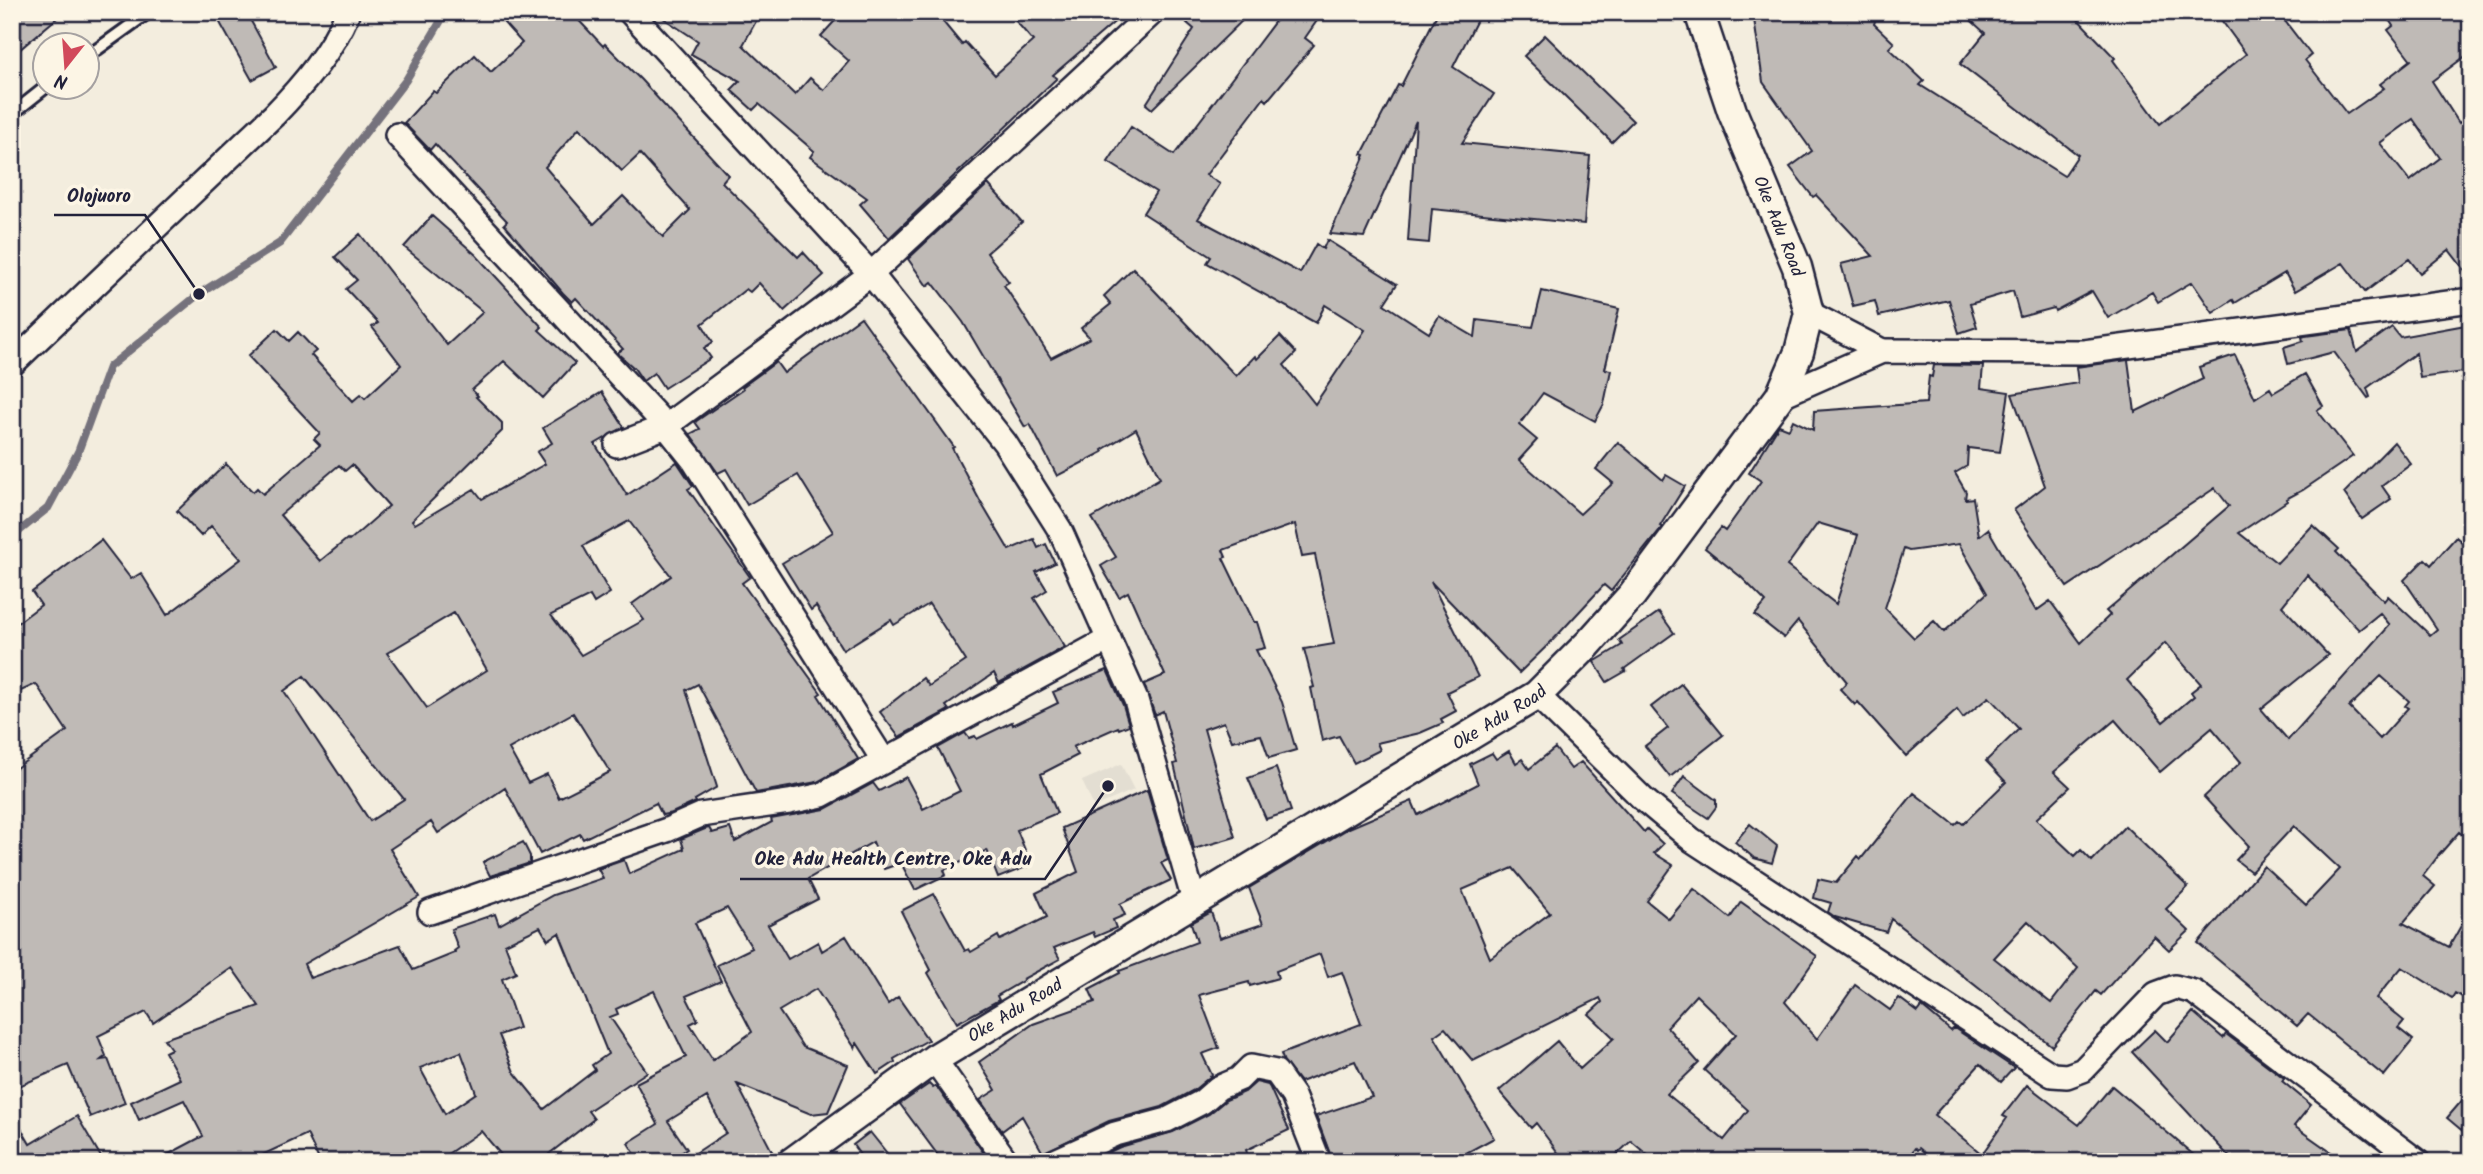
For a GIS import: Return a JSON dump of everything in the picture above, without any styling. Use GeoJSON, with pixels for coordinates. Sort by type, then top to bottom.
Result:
{"type":"FeatureCollection","features":[{"type":"Feature","properties":{"kind":"street"},"geometry":{"type":"LineString","coordinates":[[12,364],[310,78],[339,33],[348,12]]}},
{"type":"Feature","properties":{"kind":"street"},"geometry":{"type":"LineString","coordinates":[[630,12],[871,274],[1005,443],[1059,530],[1136,700],[1195,904]]}},
{"type":"Feature","properties":{"kind":"street"},"geometry":{"type":"LineString","coordinates":[[617,445],[666,426],[871,274],[1128,20],[1153,12]]}},
{"type":"Feature","properties":{"kind":"street","name":"Oke Adu Road"},"geometry":{"type":"LineString","coordinates":[[792,1162],[934,1059],[1195,904],[1537,695],[1588,645],[1632,595],[1780,396],[1799,352],[1809,313],[1797,267],[1732,111],[1699,12]]}},
{"type":"Feature","properties":{"kind":"street"},"geometry":{"type":"LineString","coordinates":[[397,135],[666,426],[694,461],[884,761]]}},
{"type":"Feature","properties":{"kind":"street"},"geometry":{"type":"LineString","coordinates":[[1780,396],[1882,351],[2084,352],[2471,300]]}},
{"type":"Feature","properties":{"kind":"street"},"geometry":{"type":"LineString","coordinates":[[1809,313],[1882,351]]}},
{"type":"Feature","properties":{"kind":"street"},"geometry":{"type":"LineString","coordinates":[[430,912],[701,816],[822,795],[1109,639]]}},
{"type":"Feature","properties":{"kind":"street"},"geometry":{"type":"LineString","coordinates":[[1537,695],[1643,799],[1692,840],[2052,1074],[2067,1076],[2083,1070],[2156,994],[2175,987],[2194,992],[2418,1162]]}},
{"type":"Feature","properties":{"kind":"street"},"geometry":{"type":"LineString","coordinates":[[934,1059],[1007,1162]]}},
{"type":"Feature","properties":{"kind":"street"},"geometry":{"type":"LineString","coordinates":[[1053,1162],[1115,1134],[1167,1120],[1202,1102],[1218,1088],[1239,1079],[1251,1067],[1276,1073],[1293,1096],[1318,1162]]}},
{"type":"Feature","properties":{"kind":"lane"},"geometry":{"type":"LineString","coordinates":[[102,46],[149,12]]}},
{"type":"Feature","properties":{"kind":"lane"},"geometry":{"type":"LineString","coordinates":[[12,114],[32,98]]}},
{"type":"Feature","properties":{"kind":"shaded area"},"geometry":{"type":"Polygon","coordinates":[[[1121,764],[1134,790],[1094,807],[1082,781],[1121,764]]]}},
{"type":"Feature","properties":{"kind":"building"},"geometry":{"type":"Polygon","coordinates":[[[12,12],[64,12],[40,32],[32,32],[32,39],[12,56],[12,12]]]}},
{"type":"Feature","properties":{"kind":"building"},"geometry":{"type":"Polygon","coordinates":[[[214,12],[246,12],[276,67],[252,80],[214,12]]]}},
{"type":"Feature","properties":{"kind":"building"},"geometry":{"type":"Polygon","coordinates":[[[494,12],[571,12],[641,80],[728,175],[722,182],[798,257],[803,252],[824,275],[784,311],[759,283],[750,292],[746,289],[702,324],[713,342],[704,348],[711,358],[664,388],[654,373],[643,381],[634,368],[617,353],[623,349],[576,298],[572,302],[563,293],[504,224],[507,221],[435,144],[430,150],[404,123],[433,91],[436,93],[475,55],[491,72],[522,43],[494,12]],[[579,128],[545,167],[594,224],[623,196],[663,237],[690,210],[640,154],[622,171],[579,128]]]}},
{"type":"Feature","properties":{"kind":"building"},"geometry":{"type":"Polygon","coordinates":[[[654,12],[761,12],[743,45],[795,95],[810,78],[824,90],[849,61],[821,36],[843,12],[935,12],[962,45],[965,42],[995,75],[1033,41],[1008,12],[1126,12],[1053,75],[1057,78],[889,238],[860,204],[867,198],[810,157],[814,151],[759,104],[753,110],[731,90],[740,81],[691,54],[698,41],[654,12]]]}},
{"type":"Feature","properties":{"kind":"building"},"geometry":{"type":"Polygon","coordinates":[[[1199,12],[1251,12],[1152,109],[1146,104],[1194,29],[1187,23],[1199,12]]]}},
{"type":"Feature","properties":{"kind":"building"},"geometry":{"type":"Polygon","coordinates":[[[1282,12],[1323,12],[1305,38],[1314,45],[1267,101],[1264,98],[1206,175],[1220,184],[1198,219],[1300,273],[1316,244],[1323,249],[1327,240],[1397,284],[1384,304],[1429,333],[1439,316],[1475,337],[1477,320],[1533,327],[1542,291],[1619,309],[1605,369],[1611,370],[1604,404],[1595,421],[1543,393],[1519,425],[1537,440],[1519,460],[1580,514],[1613,483],[1596,469],[1618,442],[1663,480],[1666,475],[1685,486],[1660,526],[1662,527],[1611,591],[1604,585],[1519,673],[1431,582],[1478,677],[1447,692],[1456,711],[1441,719],[1443,723],[1420,733],[1377,743],[1380,750],[1354,763],[1339,736],[1322,741],[1311,688],[1314,687],[1304,649],[1334,644],[1315,555],[1302,557],[1295,524],[1223,550],[1226,557],[1223,558],[1254,622],[1257,622],[1265,648],[1256,650],[1282,702],[1296,750],[1269,758],[1261,735],[1232,741],[1224,722],[1204,729],[1235,837],[1194,849],[1174,764],[1177,763],[1163,711],[1155,715],[1144,684],[1165,675],[1128,592],[1119,597],[1101,566],[1116,557],[1092,518],[1160,478],[1136,429],[1102,450],[1103,452],[1057,476],[1030,424],[1025,427],[963,322],[932,282],[927,286],[908,259],[988,184],[1022,222],[987,253],[1009,282],[1004,285],[1051,358],[1090,338],[1081,328],[1111,304],[1104,296],[1133,268],[1236,376],[1280,336],[1296,353],[1284,365],[1315,404],[1365,330],[1325,305],[1316,323],[1207,263],[1211,257],[1143,213],[1156,192],[1108,162],[1131,127],[1174,155],[1282,12]]]}},
{"type":"Feature","properties":{"kind":"building"},"geometry":{"type":"Polygon","coordinates":[[[1438,12],[1481,12],[1453,67],[1494,94],[1462,143],[1590,156],[1584,224],[1432,209],[1429,243],[1408,241],[1416,121],[1364,237],[1330,234],[1365,155],[1362,154],[1398,85],[1401,86],[1438,12]]]}},
{"type":"Feature","properties":{"kind":"building"},"geometry":{"type":"Polygon","coordinates":[[[1753,12],[1878,12],[1874,24],[1894,43],[1889,48],[1924,81],[1920,85],[2064,176],[2078,155],[1960,64],[1985,33],[1962,12],[2071,12],[2115,58],[2113,60],[2160,124],[2246,54],[2222,21],[2235,12],[2278,12],[2311,55],[2305,60],[2347,114],[2384,88],[2380,84],[2411,60],[2388,30],[2393,26],[2384,12],[2471,12],[2471,52],[2432,81],[2459,123],[2471,114],[2471,278],[2449,250],[2420,273],[2409,259],[2365,292],[2343,263],[2295,291],[2285,273],[2213,313],[2192,282],[2158,302],[2152,292],[2108,318],[2092,291],[2055,311],[2054,308],[2020,317],[2013,291],[1970,304],[1977,327],[1959,333],[1949,300],[1879,316],[1875,301],[1853,306],[1841,264],[1873,256],[1816,195],[1813,197],[1790,167],[1812,151],[1763,82],[1753,12]],[[2413,119],[2380,143],[2410,181],[2440,158],[2413,119]]]}},
{"type":"Feature","properties":{"kind":"building"},"geometry":{"type":"Polygon","coordinates":[[[1545,35],[1633,121],[1612,142],[1524,56],[1545,35]]]}},
{"type":"Feature","properties":{"kind":"building"},"geometry":{"type":"Polygon","coordinates":[[[432,216],[476,255],[542,327],[539,330],[575,363],[543,398],[504,361],[472,390],[502,423],[502,431],[412,520],[415,524],[474,489],[482,499],[545,464],[537,452],[552,443],[543,428],[602,392],[624,427],[595,444],[627,495],[677,462],[693,486],[688,489],[750,577],[742,583],[821,693],[818,695],[858,759],[817,782],[756,793],[698,684],[686,690],[717,787],[695,800],[696,802],[672,813],[662,815],[656,803],[583,839],[580,834],[540,854],[505,788],[438,833],[431,822],[390,849],[419,897],[304,964],[310,978],[400,945],[413,970],[455,953],[458,948],[451,929],[495,914],[499,925],[553,895],[603,878],[598,869],[624,860],[629,874],[684,849],[681,839],[705,829],[709,828],[712,833],[730,828],[735,842],[772,822],[771,819],[825,809],[873,783],[879,791],[906,777],[923,809],[960,791],[938,748],[965,733],[969,738],[975,736],[977,739],[1012,722],[1013,725],[1058,703],[1053,692],[1107,670],[1123,705],[1129,725],[1119,729],[1118,727],[1073,747],[1078,755],[1041,774],[1057,813],[1017,830],[1031,865],[998,878],[987,850],[944,870],[946,875],[915,890],[901,863],[884,869],[873,842],[808,879],[818,899],[768,925],[788,959],[818,942],[822,951],[846,936],[888,1004],[898,997],[928,1040],[894,1059],[895,1062],[877,1074],[857,1043],[855,1048],[816,989],[779,1011],[803,1047],[848,1065],[828,1112],[811,1114],[737,1084],[774,1155],[761,1162],[682,1162],[726,1133],[707,1097],[668,1121],[687,1149],[667,1162],[640,1162],[628,1143],[658,1124],[636,1083],[686,1057],[654,991],[616,1009],[618,1014],[610,1017],[647,1072],[588,1111],[594,1119],[549,1154],[555,1162],[507,1162],[481,1131],[436,1162],[320,1162],[307,1134],[260,1156],[263,1162],[154,1162],[203,1136],[184,1100],[139,1120],[131,1102],[180,1079],[165,1052],[171,1049],[164,1039],[259,1006],[232,968],[153,1023],[146,1012],[98,1036],[106,1056],[101,1060],[108,1059],[125,1103],[90,1117],[68,1065],[12,1089],[12,771],[67,731],[36,684],[12,695],[12,627],[41,605],[32,592],[101,540],[131,579],[141,573],[167,615],[241,559],[211,526],[201,536],[177,511],[226,464],[253,492],[257,488],[263,494],[320,445],[314,439],[320,433],[248,356],[277,329],[289,341],[298,332],[316,351],[311,355],[353,401],[361,394],[365,398],[401,365],[372,327],[378,323],[346,289],[357,280],[335,257],[360,234],[447,345],[483,312],[404,247],[432,216]],[[339,465],[280,515],[320,561],[347,539],[349,541],[389,506],[352,465],[345,471],[339,465]],[[629,521],[583,546],[610,593],[594,603],[590,596],[551,615],[581,655],[644,620],[632,604],[671,576],[629,521]],[[454,613],[387,653],[427,708],[487,670],[454,613]],[[304,676],[284,691],[370,821],[404,799],[304,676]],[[573,713],[509,749],[528,783],[547,774],[559,798],[610,772],[573,713]],[[727,908],[695,923],[721,981],[686,996],[698,1020],[690,1024],[713,1060],[752,1032],[717,965],[752,948],[727,908]],[[540,927],[505,944],[516,973],[502,979],[519,1028],[499,1035],[514,1072],[544,1109],[595,1070],[592,1065],[608,1054],[559,933],[548,940],[540,927]],[[461,1052],[420,1068],[445,1114],[476,1093],[461,1052]]]}},
{"type":"Feature","properties":{"kind":"building"},"geometry":{"type":"Polygon","coordinates":[[[861,317],[954,447],[952,448],[980,501],[1009,550],[1034,539],[1038,548],[1046,544],[1055,563],[1036,572],[1047,590],[1034,598],[1065,647],[999,683],[994,673],[946,706],[949,710],[899,737],[880,712],[923,678],[929,686],[966,661],[929,604],[894,625],[891,620],[843,650],[816,606],[811,610],[782,563],[833,532],[798,475],[747,505],[726,469],[718,473],[690,434],[700,429],[695,422],[776,362],[784,373],[861,317]]]}},
{"type":"Feature","properties":{"kind":"building"},"geometry":{"type":"Polygon","coordinates":[[[2471,324],[2471,371],[2420,378],[2416,353],[2367,388],[2368,398],[2334,352],[2288,364],[2284,347],[2303,341],[2302,337],[2305,336],[2351,330],[2357,352],[2392,327],[2400,337],[2471,324]]]}},
{"type":"Feature","properties":{"kind":"building"},"geometry":{"type":"Polygon","coordinates":[[[2235,355],[2255,398],[2270,388],[2273,393],[2305,374],[2323,406],[2317,410],[2353,456],[2239,533],[2277,563],[2313,525],[2339,549],[2336,552],[2384,601],[2388,596],[2430,635],[2437,629],[2404,580],[2425,559],[2431,565],[2456,537],[2471,550],[2471,842],[2459,832],[2439,855],[2423,876],[2435,886],[2403,923],[2449,947],[2471,908],[2471,1002],[2455,993],[2452,998],[2402,967],[2376,998],[2404,1021],[2398,1028],[2413,1040],[2384,1076],[2308,1014],[2297,1026],[2198,943],[2264,866],[2306,905],[2340,869],[2294,826],[2251,872],[2236,860],[2249,846],[2204,797],[2241,762],[2212,728],[2160,772],[2115,720],[2054,772],[2070,787],[2036,819],[2075,856],[2081,850],[2092,861],[2125,826],[2188,887],[2166,909],[2189,931],[2169,950],[2154,936],[2101,995],[2096,991],[2052,1046],[1891,919],[1886,932],[1835,917],[1828,912],[1831,903],[1814,898],[1818,879],[1836,883],[1858,856],[1861,859],[1914,793],[1955,825],[1959,821],[1963,824],[2006,782],[1986,761],[2019,729],[1989,697],[1963,718],[1957,710],[1906,756],[1858,702],[1855,705],[1840,689],[1847,682],[1798,621],[1784,638],[1755,615],[1766,602],[1741,577],[1705,548],[1721,528],[1725,531],[1761,481],[1749,473],[1779,425],[1789,429],[1793,420],[1813,430],[1814,411],[1926,403],[1929,376],[1932,377],[1934,365],[1983,366],[1981,388],[2009,392],[2000,452],[1968,448],[1967,466],[1955,473],[1966,492],[1965,499],[1973,498],[1979,536],[1988,529],[2036,611],[2050,601],[2081,643],[2110,615],[2106,611],[2229,506],[2215,488],[2067,587],[2014,510],[2045,486],[2012,394],[2078,383],[2076,367],[2128,360],[2135,412],[2203,379],[2199,367],[2235,355]],[[1818,523],[1787,566],[1836,604],[1858,535],[1818,523]],[[1959,544],[1909,551],[1904,549],[1885,608],[1914,638],[1934,621],[1944,632],[1987,593],[1959,544]],[[2307,575],[2282,606],[2328,655],[2261,709],[2288,740],[2390,625],[2380,613],[2359,630],[2307,575]],[[2165,643],[2127,680],[2163,722],[2194,696],[2191,692],[2201,684],[2165,643]],[[2381,676],[2349,707],[2380,739],[2408,708],[2405,706],[2409,701],[2381,676]],[[2028,921],[1994,958],[2051,1003],[2078,968],[2028,921]]]}},
{"type":"Feature","properties":{"kind":"building"},"geometry":{"type":"Polygon","coordinates":[[[2394,442],[2411,464],[2382,486],[2391,499],[2362,519],[2344,493],[2394,442]]]}},
{"type":"Feature","properties":{"kind":"building"},"geometry":{"type":"Polygon","coordinates":[[[1659,612],[1674,633],[1624,669],[1626,671],[1607,682],[1594,662],[1622,645],[1619,640],[1659,612]]]}},
{"type":"Feature","properties":{"kind":"building"},"geometry":{"type":"Polygon","coordinates":[[[1681,684],[1723,735],[1670,777],[1645,746],[1668,728],[1651,707],[1681,684]]]}},
{"type":"Feature","properties":{"kind":"building"},"geometry":{"type":"Polygon","coordinates":[[[1555,748],[1571,769],[1581,762],[1644,832],[1647,829],[1663,844],[1654,853],[1673,865],[1647,901],[1669,919],[1694,889],[1730,918],[1741,902],[1817,956],[1785,1002],[1817,1039],[1855,985],[1890,1010],[1899,998],[1918,1012],[1922,1007],[1951,1031],[1954,1028],[2014,1068],[2001,1082],[1980,1064],[1934,1115],[1982,1154],[2007,1118],[2003,1116],[2027,1085],[2079,1125],[2112,1086],[2202,1162],[1936,1162],[1919,1148],[1915,1148],[1905,1162],[1656,1162],[1631,1141],[1609,1162],[1565,1162],[1536,1123],[1531,1128],[1499,1091],[1557,1041],[1580,1069],[1614,1038],[1589,1014],[1602,1002],[1600,998],[1473,1061],[1445,1028],[1434,1036],[1494,1138],[1457,1158],[1454,1152],[1439,1162],[1333,1162],[1316,1116],[1372,1097],[1355,1061],[1300,1082],[1281,1054],[1361,1024],[1342,972],[1328,977],[1320,954],[1276,971],[1278,978],[1250,986],[1249,982],[1199,995],[1219,1048],[1202,1054],[1212,1075],[1194,1090],[1162,1107],[1109,1121],[1043,1153],[1022,1116],[1002,1131],[980,1100],[996,1090],[979,1062],[1033,1024],[1095,1002],[1089,989],[1120,973],[1119,971],[1197,942],[1191,923],[1211,912],[1220,938],[1263,924],[1249,888],[1349,828],[1412,801],[1418,815],[1478,784],[1470,764],[1492,753],[1496,759],[1509,751],[1516,763],[1522,759],[1529,769],[1555,748]],[[1513,868],[1462,890],[1490,958],[1550,913],[1513,868]],[[1696,995],[1667,1027],[1699,1063],[1667,1094],[1724,1140],[1748,1110],[1704,1070],[1736,1034],[1696,995]]]}},
{"type":"Feature","properties":{"kind":"building"},"geometry":{"type":"Polygon","coordinates":[[[1276,768],[1291,811],[1266,819],[1248,778],[1276,768]]]}},
{"type":"Feature","properties":{"kind":"building"},"geometry":{"type":"Polygon","coordinates":[[[1684,776],[1716,800],[1716,807],[1708,818],[1672,794],[1684,776]]]}},
{"type":"Feature","properties":{"kind":"building"},"geometry":{"type":"Polygon","coordinates":[[[1147,790],[1168,860],[1161,863],[1171,880],[1120,904],[1125,915],[1113,920],[1116,928],[1095,937],[1093,932],[1054,948],[1060,959],[997,996],[999,1000],[957,1023],[928,973],[931,970],[901,911],[934,894],[965,951],[969,949],[971,952],[998,936],[1000,940],[1021,930],[1047,917],[1036,893],[1078,872],[1062,828],[1147,790]]]}},
{"type":"Feature","properties":{"kind":"building"},"geometry":{"type":"Polygon","coordinates":[[[1750,824],[1777,846],[1772,863],[1754,858],[1735,842],[1750,824]]]}},
{"type":"Feature","properties":{"kind":"building"},"geometry":{"type":"Polygon","coordinates":[[[523,842],[530,856],[530,863],[490,876],[483,862],[523,842]]]}},
{"type":"Feature","properties":{"kind":"building"},"geometry":{"type":"Polygon","coordinates":[[[2193,1012],[2223,1038],[2226,1034],[2284,1078],[2282,1081],[2311,1105],[2294,1126],[2345,1162],[2234,1162],[2132,1052],[2155,1030],[2167,1042],[2193,1012]]]}},
{"type":"Feature","properties":{"kind":"building"},"geometry":{"type":"Polygon","coordinates":[[[1256,1082],[1268,1085],[1289,1130],[1246,1150],[1250,1162],[1088,1162],[1120,1147],[1173,1132],[1209,1114],[1256,1082]]]}},
{"type":"Feature","properties":{"kind":"building"},"geometry":{"type":"Polygon","coordinates":[[[929,1084],[933,1088],[936,1086],[990,1162],[943,1162],[900,1104],[929,1084]]]}},
{"type":"Feature","properties":{"kind":"building"},"geometry":{"type":"Polygon","coordinates":[[[2471,1090],[2471,1138],[2447,1118],[2471,1090]]]}},
{"type":"Feature","properties":{"kind":"building"},"geometry":{"type":"Polygon","coordinates":[[[12,1113],[30,1144],[77,1116],[104,1162],[12,1162],[12,1113]]]}},
{"type":"Feature","properties":{"kind":"building"},"geometry":{"type":"Polygon","coordinates":[[[870,1132],[894,1162],[865,1162],[853,1145],[870,1132]]]}},
{"type":"Feature","properties":{"kind":"waterway"},"geometry":{"type":"LineString","coordinates":[[12,537],[48,508],[78,452],[109,367],[199,294],[280,243],[406,80],[446,12]]}},
{"type":"Feature","properties":{"kind":"place","name":"Olojuoro"},"geometry":{"type":"Point","coordinates":[199,294]}},
{"type":"Feature","properties":{"kind":"place","name":"Oke Adu Health Centre, Oke Adu"},"geometry":{"type":"Point","coordinates":[1108,786]}}]}
